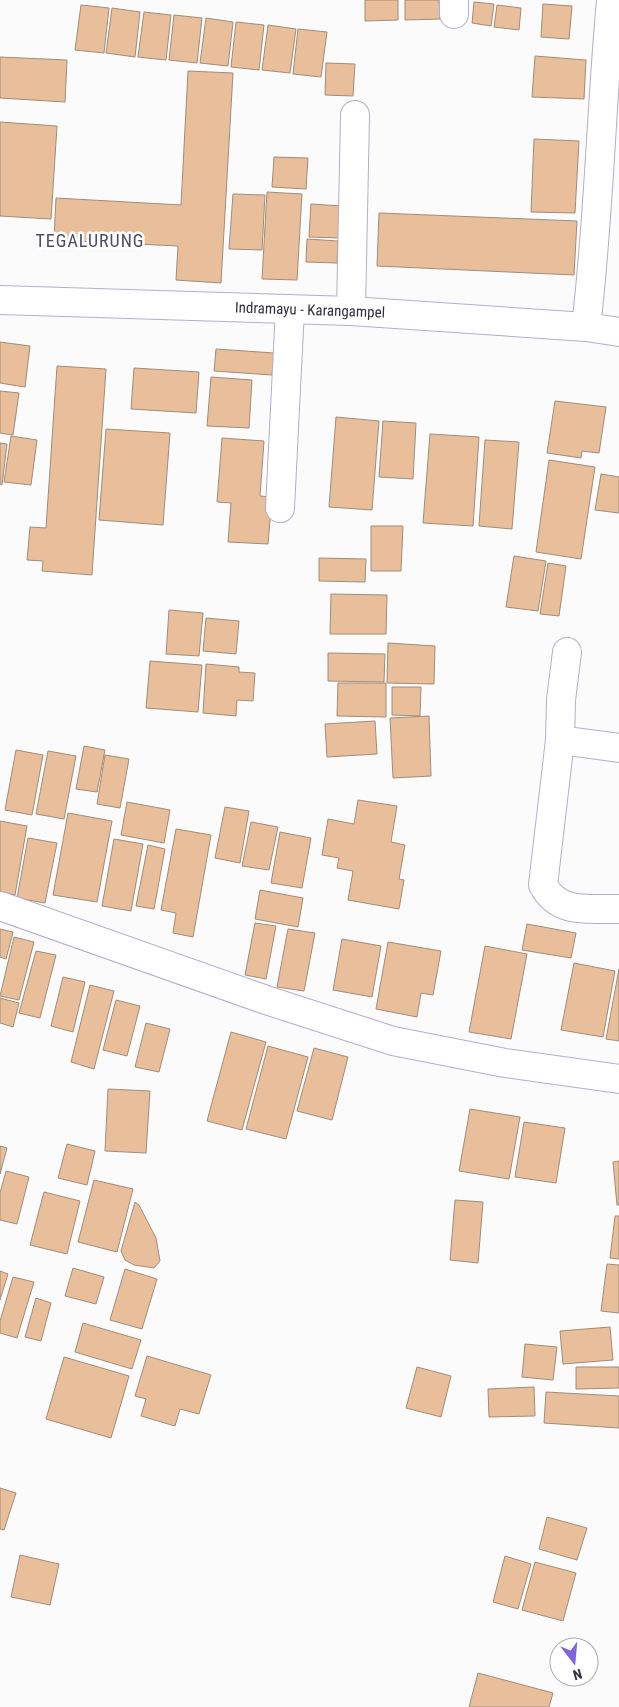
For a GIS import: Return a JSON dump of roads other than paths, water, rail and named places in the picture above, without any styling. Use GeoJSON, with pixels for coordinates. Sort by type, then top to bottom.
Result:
{"type":"FeatureCollection","features":[{"type":"Feature","properties":{"kind":"street"},"geometry":{"type":"LineString","coordinates":[[586,327],[594,257],[602,100],[611,0]]}},
{"type":"Feature","properties":{"kind":"street"},"geometry":{"type":"LineString","coordinates":[[351,311],[355,115]]}},
{"type":"Feature","properties":{"kind":"street","name":"Indramayu - Karangampel"},"geometry":{"type":"LineString","coordinates":[[0,300],[351,311],[586,327],[619,332]]}},
{"type":"Feature","properties":{"kind":"street"},"geometry":{"type":"LineString","coordinates":[[280,508],[290,309]]}},
{"type":"Feature","properties":{"kind":"street"},"geometry":{"type":"LineString","coordinates":[[567,652],[560,700],[560,740],[543,885],[549,896],[569,908],[619,909]]}},
{"type":"Feature","properties":{"kind":"street"},"geometry":{"type":"LineString","coordinates":[[560,740],[619,748]]}},
{"type":"Feature","properties":{"kind":"street"},"geometry":{"type":"LineString","coordinates":[[0,906],[266,1000],[394,1041],[505,1063],[619,1079]]}},
{"type":"Feature","properties":{"kind":"district","name":"TEGALURUNG"},"geometry":{"type":"Point","coordinates":[90,241]}}]}
